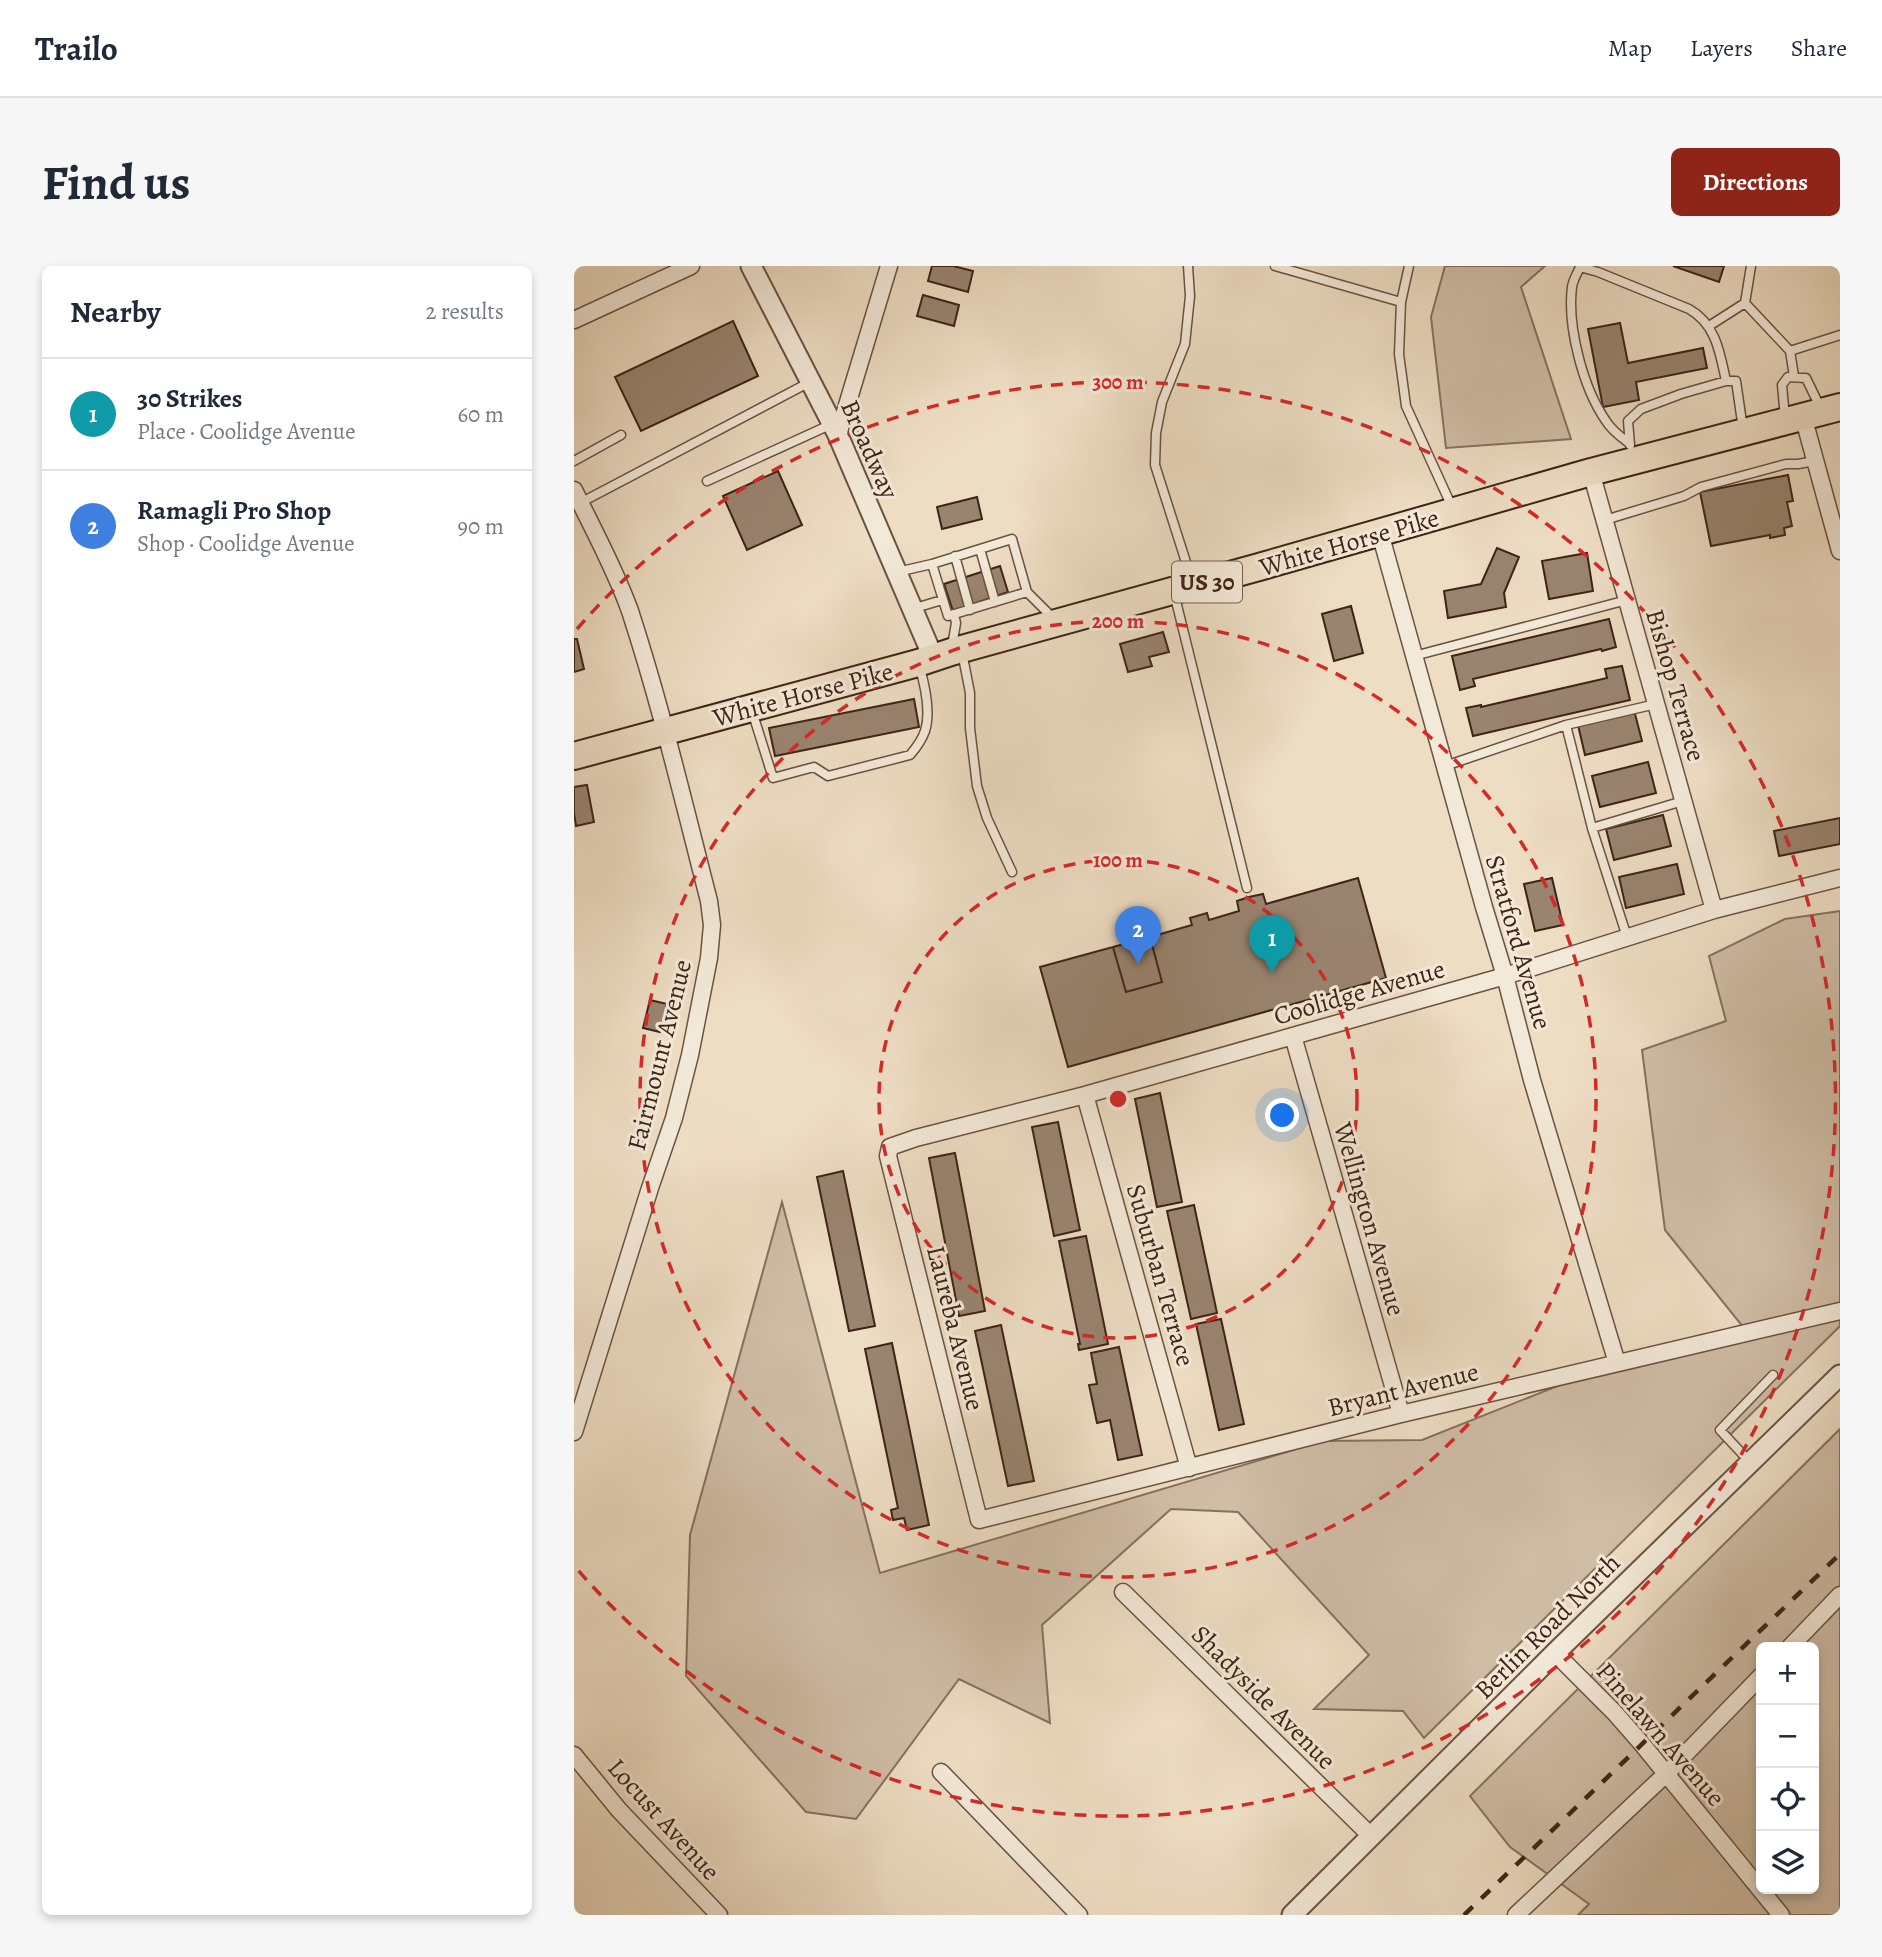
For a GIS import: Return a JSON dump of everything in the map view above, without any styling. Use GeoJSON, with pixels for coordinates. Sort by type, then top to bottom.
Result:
{"type":"FeatureCollection","features":[{"type":"Feature","properties":{"kind":"highway","name":"White Horse Pike"},"geometry":{"type":"LineString","coordinates":[[574,756],[1454,512],[1591,472],[1632,452],[1743,432],[1812,414]]}},
{"type":"Feature","properties":{"kind":"street"},"geometry":{"type":"LineString","coordinates":[[574,320],[691,266]]}},
{"type":"Feature","properties":{"kind":"street","name":"Broadway"},"geometry":{"type":"LineString","coordinates":[[751,266],[835,430],[912,609],[941,655]]}},
{"type":"Feature","properties":{"kind":"street"},"geometry":{"type":"LineString","coordinates":[[835,430],[889,266]]}},
{"type":"Feature","properties":{"kind":"street"},"geometry":{"type":"LineString","coordinates":[[1812,414],[1815,461],[1840,551]]}},
{"type":"Feature","properties":{"kind":"street","name":"Bishop Terrace"},"geometry":{"type":"LineString","coordinates":[[1591,472],[1714,910]]}},
{"type":"Feature","properties":{"kind":"street","name":"Fairmount Avenue"},"geometry":{"type":"LineString","coordinates":[[574,1432],[579,1402],[674,1118],[690,1055],[709,958],[712,925],[709,901],[666,732],[629,609],[577,496]]}},
{"type":"Feature","properties":{"kind":"street","name":"Stratford Avenue"},"geometry":{"type":"LineString","coordinates":[[1380,533],[1532,1080],[1617,1363]]}},
{"type":"Feature","properties":{"kind":"street","name":"Coolidge Avenue"},"geometry":{"type":"LineString","coordinates":[[890,1147],[1293,1037],[1505,976],[1714,910],[1840,878]]}},
{"type":"Feature","properties":{"kind":"street","name":"Wellington Avenue"},"geometry":{"type":"LineString","coordinates":[[1293,1037],[1401,1414]]}},
{"type":"Feature","properties":{"kind":"street","name":"Suburban Terrace"},"geometry":{"type":"LineString","coordinates":[[1085,1095],[1189,1468]]}},
{"type":"Feature","properties":{"kind":"street","name":"Laureba Avenue"},"geometry":{"type":"LineString","coordinates":[[890,1147],[888,1156],[979,1520]]}},
{"type":"Feature","properties":{"kind":"street","name":"Bryant Avenue"},"geometry":{"type":"LineString","coordinates":[[979,1520],[1401,1414],[1840,1311]]}},
{"type":"Feature","properties":{"kind":"street","name":"Berlin Road North"},"geometry":{"type":"LineString","coordinates":[[1298,1913],[1371,1836],[1555,1653],[1840,1376]]}},
{"type":"Feature","properties":{"kind":"street","name":"Shadyside Avenue"},"geometry":{"type":"LineString","coordinates":[[1123,1592],[1371,1836]]}},
{"type":"Feature","properties":{"kind":"street"},"geometry":{"type":"LineString","coordinates":[[1795,1642],[1840,1595]]}},
{"type":"Feature","properties":{"kind":"street","name":"Pinelawn Avenue"},"geometry":{"type":"LineString","coordinates":[[1555,1653],[1614,1712],[1667,1773],[1781,1915]]}},
{"type":"Feature","properties":{"kind":"street"},"geometry":{"type":"LineString","coordinates":[[1516,1915],[1667,1773],[1756,1681]]}},
{"type":"Feature","properties":{"kind":"street","name":"Locust Avenue"},"geometry":{"type":"LineString","coordinates":[[574,1755],[620,1810],[719,1915]]}},
{"type":"Feature","properties":{"kind":"street"},"geometry":{"type":"LineString","coordinates":[[941,1772],[1079,1915]]}},
{"type":"Feature","properties":{"kind":"lane"},"geometry":{"type":"LineString","coordinates":[[1188,266],[1190,296],[1185,344],[1162,402],[1156,433],[1155,465],[1193,585],[1174,591],[1247,888]]}},
{"type":"Feature","properties":{"kind":"lane"},"geometry":{"type":"LineString","coordinates":[[1275,266],[1401,302]]}},
{"type":"Feature","properties":{"kind":"lane"},"geometry":{"type":"LineString","coordinates":[[1409,266],[1401,302],[1399,354],[1406,406],[1454,512]]}},
{"type":"Feature","properties":{"kind":"lane"},"geometry":{"type":"LineString","coordinates":[[1709,326],[1745,303],[1751,266]]}},
{"type":"Feature","properties":{"kind":"lane"},"geometry":{"type":"LineString","coordinates":[[1632,452],[1605,421],[1595,402],[1575,343],[1571,313],[1572,284],[1580,267],[1598,272],[1701,316],[1718,343],[1726,381]]}},
{"type":"Feature","properties":{"kind":"lane"},"geometry":{"type":"LineString","coordinates":[[1745,303],[1790,351],[1794,376]]}},
{"type":"Feature","properties":{"kind":"lane"},"geometry":{"type":"LineString","coordinates":[[1790,351],[1840,335]]}},
{"type":"Feature","properties":{"kind":"lane"},"geometry":{"type":"LineString","coordinates":[[1788,377],[1806,378],[1812,414],[1782,385],[1788,377]]}},
{"type":"Feature","properties":{"kind":"lane"},"geometry":{"type":"LineString","coordinates":[[1632,452],[1628,422],[1641,409],[1726,381],[1736,381],[1743,432]]}},
{"type":"Feature","properties":{"kind":"lane"},"geometry":{"type":"LineString","coordinates":[[577,496],[810,382]]}},
{"type":"Feature","properties":{"kind":"lane"},"geometry":{"type":"LineString","coordinates":[[707,481],[835,430]]}},
{"type":"Feature","properties":{"kind":"lane"},"geometry":{"type":"LineString","coordinates":[[574,461],[621,435]]}},
{"type":"Feature","properties":{"kind":"lane"},"geometry":{"type":"LineString","coordinates":[[1605,520],[1684,496],[1701,486],[1774,467],[1815,461]]}},
{"type":"Feature","properties":{"kind":"lane"},"geometry":{"type":"LineString","coordinates":[[897,572],[1012,539],[1027,592],[1057,622]]}},
{"type":"Feature","properties":{"kind":"lane"},"geometry":{"type":"LineString","coordinates":[[980,549],[995,602]]}},
{"type":"Feature","properties":{"kind":"lane"},"geometry":{"type":"LineString","coordinates":[[955,556],[970,610]]}},
{"type":"Feature","properties":{"kind":"lane"},"geometry":{"type":"LineString","coordinates":[[932,564],[948,616],[1027,592]]}},
{"type":"Feature","properties":{"kind":"lane"},"geometry":{"type":"LineString","coordinates":[[912,609],[943,600]]}},
{"type":"Feature","properties":{"kind":"lane"},"geometry":{"type":"LineString","coordinates":[[1414,656],[1627,600]]}},
{"type":"Feature","properties":{"kind":"lane"},"geometry":{"type":"LineString","coordinates":[[751,708],[773,778],[814,767],[828,776],[910,755],[925,732],[927,720],[922,675],[941,655],[956,623],[954,614]]}},
{"type":"Feature","properties":{"kind":"lane"},"geometry":{"type":"LineString","coordinates":[[941,655],[970,693],[970,728],[977,786],[1012,872]]}},
{"type":"Feature","properties":{"kind":"lane"},"geometry":{"type":"LineString","coordinates":[[1445,766],[1566,725],[1656,704]]}},
{"type":"Feature","properties":{"kind":"lane"},"geometry":{"type":"LineString","coordinates":[[1566,725],[1592,828],[1627,937]]}},
{"type":"Feature","properties":{"kind":"lane"},"geometry":{"type":"LineString","coordinates":[[1592,828],[1683,801]]}},
{"type":"Feature","properties":{"kind":"lane"},"geometry":{"type":"LineString","coordinates":[[1750,1463],[1720,1430],[1773,1375]]}},
{"type":"Feature","properties":{"kind":"shaded area"},"geometry":{"type":"Polygon","coordinates":[[[1445,266],[1545,266],[1521,287],[1571,439],[1446,448],[1431,317],[1445,266]]]}},
{"type":"Feature","properties":{"kind":"shaded area"},"geometry":{"type":"Polygon","coordinates":[[[1840,911],[1840,1326],[1424,1738],[1403,1711],[1314,1709],[1369,1655],[1238,1512],[1171,1509],[1042,1625],[1050,1723],[959,1679],[856,1819],[806,1812],[686,1676],[690,1535],[782,1202],[880,1573],[1324,1441],[1422,1440],[1590,1373],[1744,1328],[1665,1230],[1642,1050],[1726,1021],[1709,956],[1785,919],[1840,911]]]}},
{"type":"Feature","properties":{"kind":"shaded area"},"geometry":{"type":"Polygon","coordinates":[[[1840,1429],[1840,1915],[1578,1915],[1589,1904],[1510,1847],[1470,1796],[1840,1429]]]}},
{"type":"Feature","properties":{"kind":"building"},"geometry":{"type":"Polygon","coordinates":[[[932,266],[953,266],[973,271],[968,292],[928,281],[932,266]]]}},
{"type":"Feature","properties":{"kind":"building"},"geometry":{"type":"Polygon","coordinates":[[[1673,266],[1724,266],[1719,282],[1673,266]]]}},
{"type":"Feature","properties":{"kind":"building"},"geometry":{"type":"Polygon","coordinates":[[[923,295],[959,305],[954,326],[917,316],[923,295]]]}},
{"type":"Feature","properties":{"kind":"building"},"geometry":{"type":"Polygon","coordinates":[[[733,321],[758,376],[641,431],[615,377],[733,321]]]}},
{"type":"Feature","properties":{"kind":"building"},"geometry":{"type":"Polygon","coordinates":[[[1620,323],[1628,363],[1703,348],[1707,368],[1636,382],[1639,400],[1603,407],[1588,329],[1620,323]]]}},
{"type":"Feature","properties":{"kind":"building"},"geometry":{"type":"Polygon","coordinates":[[[778,471],[802,525],[747,550],[723,496],[778,471]]]}},
{"type":"Feature","properties":{"kind":"building"},"geometry":{"type":"Polygon","coordinates":[[[1788,475],[1793,501],[1787,502],[1792,526],[1784,528],[1785,535],[1770,538],[1770,535],[1711,546],[1700,492],[1788,475]]]}},
{"type":"Feature","properties":{"kind":"building"},"geometry":{"type":"Polygon","coordinates":[[[977,497],[982,519],[942,529],[937,507],[977,497]]]}},
{"type":"Feature","properties":{"kind":"building"},"geometry":{"type":"Polygon","coordinates":[[[1497,548],[1519,557],[1504,593],[1506,607],[1448,618],[1444,591],[1481,584],[1497,548]]]}},
{"type":"Feature","properties":{"kind":"building"},"geometry":{"type":"Polygon","coordinates":[[[1587,553],[1593,591],[1549,599],[1542,561],[1587,553]]]}},
{"type":"Feature","properties":{"kind":"building"},"geometry":{"type":"Polygon","coordinates":[[[1000,566],[1008,592],[953,611],[944,584],[1000,566]]]}},
{"type":"Feature","properties":{"kind":"building"},"geometry":{"type":"Polygon","coordinates":[[[1351,606],[1363,653],[1334,661],[1322,614],[1351,606]]]}},
{"type":"Feature","properties":{"kind":"building"},"geometry":{"type":"Polygon","coordinates":[[[1609,619],[1616,647],[1473,679],[1475,686],[1460,690],[1452,656],[1609,619]]]}},
{"type":"Feature","properties":{"kind":"building"},"geometry":{"type":"Polygon","coordinates":[[[1163,632],[1169,652],[1149,657],[1152,666],[1128,672],[1120,644],[1163,632]]]}},
{"type":"Feature","properties":{"kind":"building"},"geometry":{"type":"Polygon","coordinates":[[[574,639],[577,639],[584,669],[574,672],[574,639]]]}},
{"type":"Feature","properties":{"kind":"building"},"geometry":{"type":"Polygon","coordinates":[[[1622,666],[1630,700],[1473,736],[1466,708],[1481,707],[1607,678],[1605,669],[1622,666]]]}},
{"type":"Feature","properties":{"kind":"building"},"geometry":{"type":"Polygon","coordinates":[[[914,699],[919,727],[775,756],[769,728],[914,699]]]}},
{"type":"Feature","properties":{"kind":"building"},"geometry":{"type":"Polygon","coordinates":[[[1634,710],[1642,741],[1585,755],[1578,725],[1634,710]]]}},
{"type":"Feature","properties":{"kind":"building"},"geometry":{"type":"Polygon","coordinates":[[[1648,762],[1656,793],[1600,807],[1592,776],[1648,762]]]}},
{"type":"Feature","properties":{"kind":"building"},"geometry":{"type":"Polygon","coordinates":[[[587,785],[594,822],[576,826],[574,787],[587,785]]]}},
{"type":"Feature","properties":{"kind":"building"},"geometry":{"type":"Polygon","coordinates":[[[1663,815],[1671,846],[1614,860],[1606,829],[1663,815]]]}},
{"type":"Feature","properties":{"kind":"building"},"geometry":{"type":"Polygon","coordinates":[[[1840,818],[1840,844],[1779,856],[1774,831],[1840,818]]]}},
{"type":"Feature","properties":{"kind":"building"},"geometry":{"type":"Polygon","coordinates":[[[1677,864],[1684,894],[1626,908],[1619,877],[1677,864]]]}},
{"type":"Feature","properties":{"kind":"building"},"geometry":{"type":"Polygon","coordinates":[[[1358,878],[1386,978],[1068,1067],[1040,967],[1113,947],[1126,992],[1162,982],[1150,937],[1192,925],[1190,918],[1207,913],[1209,920],[1239,911],[1237,901],[1249,897],[1263,894],[1266,904],[1358,878]]]}},
{"type":"Feature","properties":{"kind":"building"},"geometry":{"type":"Polygon","coordinates":[[[1552,878],[1563,925],[1535,931],[1524,884],[1552,878]]]}},
{"type":"Feature","properties":{"kind":"building"},"geometry":{"type":"Polygon","coordinates":[[[1150,937],[1162,982],[1126,992],[1113,947],[1150,937]]]}},
{"type":"Feature","properties":{"kind":"building"},"geometry":{"type":"Polygon","coordinates":[[[650,1000],[667,1004],[660,1032],[643,1028],[650,1000]]]}},
{"type":"Feature","properties":{"kind":"building"},"geometry":{"type":"Polygon","coordinates":[[[1160,1093],[1182,1202],[1157,1207],[1135,1099],[1160,1093]]]}},
{"type":"Feature","properties":{"kind":"building"},"geometry":{"type":"Polygon","coordinates":[[[1058,1122],[1080,1230],[1054,1236],[1032,1127],[1058,1122]]]}},
{"type":"Feature","properties":{"kind":"building"},"geometry":{"type":"Polygon","coordinates":[[[955,1153],[985,1311],[959,1316],[929,1158],[955,1153]]]}},
{"type":"Feature","properties":{"kind":"building"},"geometry":{"type":"Polygon","coordinates":[[[843,1171],[875,1326],[849,1331],[817,1177],[843,1171]]]}},
{"type":"Feature","properties":{"kind":"building"},"geometry":{"type":"Polygon","coordinates":[[[1194,1205],[1217,1313],[1191,1319],[1167,1211],[1194,1205]]]}},
{"type":"Feature","properties":{"kind":"building"},"geometry":{"type":"Polygon","coordinates":[[[1086,1236],[1108,1344],[1079,1350],[1059,1241],[1086,1236]]]}},
{"type":"Feature","properties":{"kind":"building"},"geometry":{"type":"Polygon","coordinates":[[[1221,1319],[1244,1424],[1219,1430],[1196,1324],[1221,1319]]]}},
{"type":"Feature","properties":{"kind":"building"},"geometry":{"type":"Polygon","coordinates":[[[1001,1325],[1034,1481],[1008,1486],[975,1331],[1001,1325]]]}},
{"type":"Feature","properties":{"kind":"building"},"geometry":{"type":"Polygon","coordinates":[[[892,1343],[929,1525],[907,1530],[904,1518],[893,1520],[891,1510],[898,1508],[865,1349],[892,1343]]]}},
{"type":"Feature","properties":{"kind":"building"},"geometry":{"type":"Polygon","coordinates":[[[1119,1347],[1142,1455],[1118,1460],[1110,1420],[1097,1423],[1089,1385],[1097,1384],[1091,1353],[1119,1347]]]}},
{"type":"Feature","properties":{"kind":"railway"},"geometry":{"type":"LineString","coordinates":[[1464,1915],[1840,1554]]}},
{"type":"Feature","properties":{"kind":"place","name":"Ramagli Pro Shop"},"geometry":{"type":"Point","coordinates":[1138,964]}},
{"type":"Feature","properties":{"kind":"place","name":"30 Strikes"},"geometry":{"type":"Point","coordinates":[1272,973]}}]}
